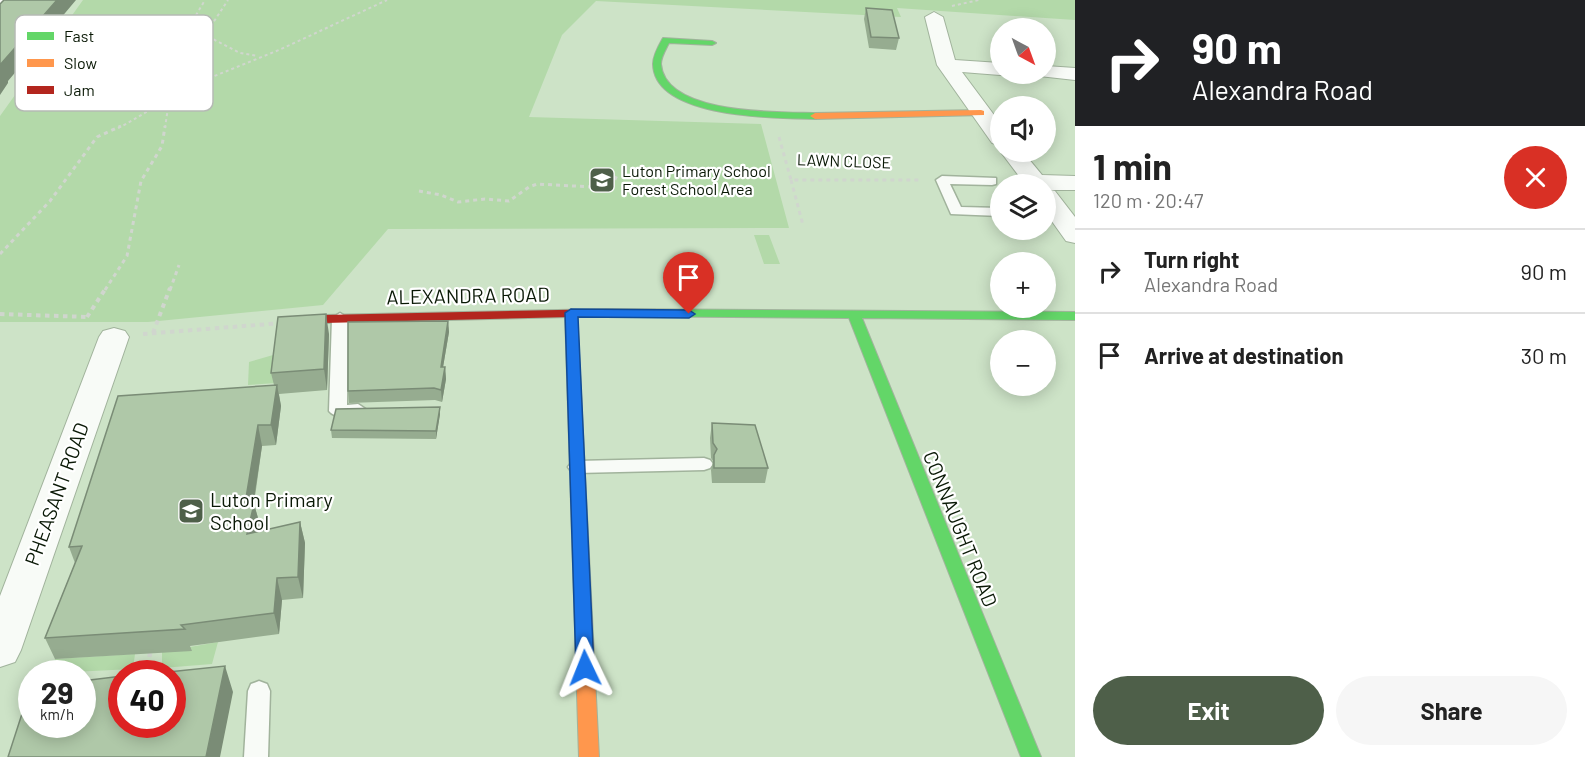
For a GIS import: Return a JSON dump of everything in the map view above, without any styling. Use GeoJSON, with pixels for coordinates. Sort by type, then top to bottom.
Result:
{"type":"FeatureCollection","features":[{"type":"Feature","properties":{"kind":"street"},"geometry":{"type":"LineString","coordinates":[[934,17],[947,65],[990,124]]}},
{"type":"Feature","properties":{"kind":"street"},"geometry":{"type":"LineString","coordinates":[[711,44],[666,40],[657,64],[661,78],[671,89],[695,102],[722,109],[803,114],[981,112]]}},
{"type":"Feature","properties":{"kind":"street"},"geometry":{"type":"LineString","coordinates":[[947,65],[990,68]]}},
{"type":"Feature","properties":{"kind":"street"},"geometry":{"type":"LineString","coordinates":[[1056,73],[1075,74]]}},
{"type":"Feature","properties":{"kind":"street"},"geometry":{"type":"LineString","coordinates":[[1056,192],[1075,183]]}},
{"type":"Feature","properties":{"kind":"street"},"geometry":{"type":"LineString","coordinates":[[1056,213],[1075,236]]}},
{"type":"Feature","properties":{"kind":"street"},"geometry":{"type":"LineString","coordinates":[[571,313],[589,757]]}},
{"type":"Feature","properties":{"kind":"street","name":"ALEXANDRA ROAD"},"geometry":{"type":"LineString","coordinates":[[332,319],[571,313],[1075,316]]}},
{"type":"Feature","properties":{"kind":"street","name":"CONNAUGHT ROAD"},"geometry":{"type":"LineString","coordinates":[[854,315],[1031,757]]}},
{"type":"Feature","properties":{"kind":"street","name":"PHEASANT ROAD"},"geometry":{"type":"LineString","coordinates":[[0,650],[100,327]]}},
{"type":"Feature","properties":{"kind":"lane"},"geometry":{"type":"LineString","coordinates":[[990,181],[942,180],[956,212],[990,212]]}},
{"type":"Feature","properties":{"kind":"lane"},"geometry":{"type":"LineString","coordinates":[[332,319],[338,411],[370,410]]}},
{"type":"Feature","properties":{"kind":"lane"},"geometry":{"type":"LineString","coordinates":[[578,467],[705,464]]}},
{"type":"Feature","properties":{"kind":"lane"},"geometry":{"type":"LineString","coordinates":[[256,757],[259,691]]}},
{"type":"Feature","properties":{"kind":"path"},"geometry":{"type":"LineString","coordinates":[[196,15],[205,0]]}},
{"type":"Feature","properties":{"kind":"path"},"geometry":{"type":"LineString","coordinates":[[213,21],[228,0]]}},
{"type":"Feature","properties":{"kind":"path"},"geometry":{"type":"LineString","coordinates":[[213,76],[387,0]]}},
{"type":"Feature","properties":{"kind":"path"},"geometry":{"type":"LineString","coordinates":[[213,40],[240,53],[259,56]]}},
{"type":"Feature","properties":{"kind":"path"},"geometry":{"type":"LineString","coordinates":[[0,254],[50,201],[97,137],[131,122],[145,111]]}},
{"type":"Feature","properties":{"kind":"path"},"geometry":{"type":"LineString","coordinates":[[100,327],[127,256],[141,181],[162,146],[167,111]]}},
{"type":"Feature","properties":{"kind":"path","name":"LAWN CLOSE"},"geometry":{"type":"LineString","coordinates":[[803,114],[776,128],[791,180],[942,180]]}},
{"type":"Feature","properties":{"kind":"path"},"geometry":{"type":"LineString","coordinates":[[598,188],[603,183],[596,179],[605,170]]}},
{"type":"Feature","properties":{"kind":"path"},"geometry":{"type":"LineString","coordinates":[[419,191],[465,202],[485,199],[509,201],[530,186],[538,184],[611,188],[618,173]]}},
{"type":"Feature","properties":{"kind":"path"},"geometry":{"type":"LineString","coordinates":[[791,180],[803,225]]}},
{"type":"Feature","properties":{"kind":"path"},"geometry":{"type":"LineString","coordinates":[[153,333],[178,265]]}},
{"type":"Feature","properties":{"kind":"path"},"geometry":{"type":"LineString","coordinates":[[0,314],[153,333],[332,319]]}},
{"type":"Feature","properties":{"kind":"path"},"geometry":{"type":"LineString","coordinates":[[149,660],[150,653]]}},
{"type":"Feature","properties":{"kind":"green space"},"geometry":{"type":"Polygon","coordinates":[[[83,0],[1075,0],[1075,20],[897,8],[901,17],[596,1],[562,35],[529,117],[761,124],[789,228],[388,229],[323,305],[148,322],[0,322],[0,116],[15,95],[15,111],[213,111],[213,15],[72,15],[83,0]]]}},
{"type":"Feature","properties":{"kind":"green space"},"geometry":{"type":"Polygon","coordinates":[[[754,235],[769,235],[780,264],[764,264],[754,235]]]}},
{"type":"Feature","properties":{"kind":"green space"},"geometry":{"type":"Polygon","coordinates":[[[280,353],[277,383],[248,385],[249,362],[280,353]]]}},
{"type":"Feature","properties":{"kind":"green space"},"geometry":{"type":"Polygon","coordinates":[[[218,642],[212,664],[186,666],[186,660],[162,660],[162,652],[218,642]]]}},
{"type":"Feature","properties":{"kind":"green space"},"geometry":{"type":"Polygon","coordinates":[[[135,654],[134,660],[108,660],[108,670],[96,671],[96,660],[55,659],[135,654]]]}},
{"type":"Feature","properties":{"kind":"building"},"geometry":{"type":"Polygon","coordinates":[[[4,0],[57,0],[44,15],[15,15],[15,48],[0,65],[0,4],[4,0]]]}},
{"type":"Feature","properties":{"kind":"building"},"geometry":{"type":"Polygon","coordinates":[[[866,8],[892,10],[899,38],[871,37],[866,8]]]}},
{"type":"Feature","properties":{"kind":"building"},"geometry":{"type":"Polygon","coordinates":[[[326,314],[324,369],[271,373],[278,317],[326,314]]]}},
{"type":"Feature","properties":{"kind":"building"},"geometry":{"type":"Polygon","coordinates":[[[448,321],[441,367],[445,367],[441,390],[434,388],[348,391],[348,322],[448,321]]]}},
{"type":"Feature","properties":{"kind":"building"},"geometry":{"type":"Polygon","coordinates":[[[277,385],[271,425],[258,425],[245,504],[254,504],[247,534],[300,522],[298,577],[277,578],[274,613],[181,625],[185,629],[45,638],[82,546],[69,547],[118,396],[277,385]]]}},
{"type":"Feature","properties":{"kind":"building"},"geometry":{"type":"Polygon","coordinates":[[[440,407],[436,431],[331,430],[336,409],[440,407]]]}},
{"type":"Feature","properties":{"kind":"building"},"geometry":{"type":"Polygon","coordinates":[[[712,423],[755,425],[768,468],[714,468],[714,455],[717,449],[713,443],[712,423]]]}},
{"type":"Feature","properties":{"kind":"building"},"geometry":{"type":"Polygon","coordinates":[[[225,666],[206,757],[8,757],[18,726],[18,738],[96,738],[96,679],[108,678],[108,738],[186,738],[186,670],[225,666]]]}},
{"type":"Feature","properties":{"kind":"traffic: fast"},"geometry":{"type":"LineString","coordinates":[[712,43],[666,40],[657,63],[664,83],[679,95],[700,104],[724,110],[815,116]]}},
{"type":"Feature","properties":{"kind":"traffic: fast"},"geometry":{"type":"LineString","coordinates":[[607,313],[1075,316]]}},
{"type":"Feature","properties":{"kind":"traffic: fast"},"geometry":{"type":"LineString","coordinates":[[854,315],[1031,757]]}},
{"type":"Feature","properties":{"kind":"traffic: slow"},"geometry":{"type":"LineString","coordinates":[[815,116],[981,113]]}},
{"type":"Feature","properties":{"kind":"traffic: slow"},"geometry":{"type":"LineString","coordinates":[[571,313],[589,757]]}},
{"type":"Feature","properties":{"kind":"traffic: jam"},"geometry":{"type":"LineString","coordinates":[[324,319],[607,313]]}},
{"type":"Feature","properties":{"kind":"place","name":"Luton Primary School Forest School Area"},"geometry":{"type":"Point","coordinates":[602,180]}},
{"type":"Feature","properties":{"kind":"place","name":"Luton Primary School"},"geometry":{"type":"Point","coordinates":[191,511]}},
{"type":"Feature","properties":{"kind":"route"},"geometry":{"type":"LineString","coordinates":[[585,668],[571,313],[689,314]]}}]}
